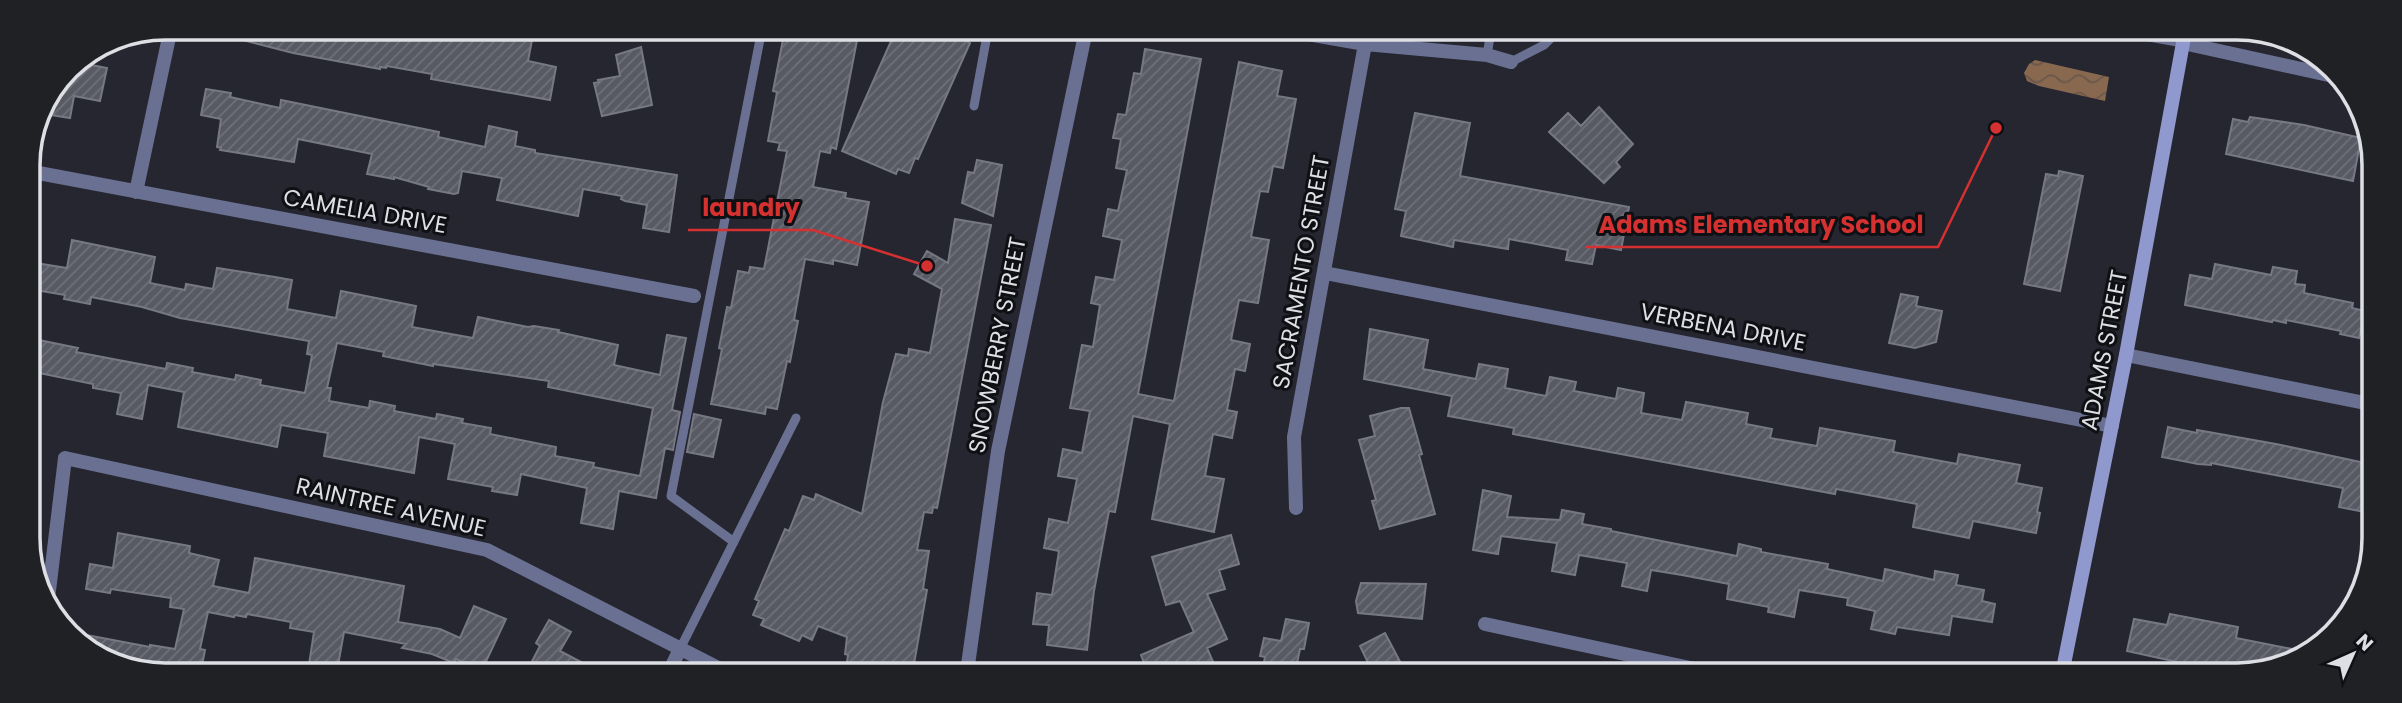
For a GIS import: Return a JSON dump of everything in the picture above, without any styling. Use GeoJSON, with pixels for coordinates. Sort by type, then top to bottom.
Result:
{"type":"FeatureCollection","features":[{"type":"Feature","properties":{"kind":"main road","name":"ADAMS STREET"},"geometry":{"type":"LineString","coordinates":[[2064,662],[2126,355],[2184,40]]}},
{"type":"Feature","properties":{"kind":"street"},"geometry":{"type":"LineString","coordinates":[[136,192],[168,40]]}},
{"type":"Feature","properties":{"kind":"street","name":"SNOWBERRY STREET"},"geometry":{"type":"LineString","coordinates":[[968,663],[998,452],[1084,40]]}},
{"type":"Feature","properties":{"kind":"street"},"geometry":{"type":"LineString","coordinates":[[1342,40],[1487,55],[1511,62]]}},
{"type":"Feature","properties":{"kind":"street"},"geometry":{"type":"LineString","coordinates":[[2192,40],[2320,72]]}},
{"type":"Feature","properties":{"kind":"street","name":"SACRAMENTO STREET"},"geometry":{"type":"LineString","coordinates":[[1296,509],[1294,436],[1365,44]]}},
{"type":"Feature","properties":{"kind":"street","name":"CAMELIA DRIVE"},"geometry":{"type":"LineString","coordinates":[[41,174],[694,296]]}},
{"type":"Feature","properties":{"kind":"street","name":"VERBENA DRIVE"},"geometry":{"type":"LineString","coordinates":[[1325,273],[2112,426]]}},
{"type":"Feature","properties":{"kind":"street"},"geometry":{"type":"LineString","coordinates":[[2126,355],[2362,402]]}},
{"type":"Feature","properties":{"kind":"street","name":"RAINTREE AVENUE"},"geometry":{"type":"LineString","coordinates":[[50,585],[65,458],[487,550],[709,663]]}},
{"type":"Feature","properties":{"kind":"street"},"geometry":{"type":"LineString","coordinates":[[1485,624],[1663,662]]}},
{"type":"Feature","properties":{"kind":"street"},"geometry":{"type":"LineString","coordinates":[[673,663],[681,647]]}},
{"type":"Feature","properties":{"kind":"lane"},"geometry":{"type":"LineString","coordinates":[[734,542],[671,496],[760,40]]}},
{"type":"Feature","properties":{"kind":"lane"},"geometry":{"type":"LineString","coordinates":[[974,106],[986,40]]}},
{"type":"Feature","properties":{"kind":"lane"},"geometry":{"type":"LineString","coordinates":[[1487,55],[1490,40]]}},
{"type":"Feature","properties":{"kind":"lane"},"geometry":{"type":"LineString","coordinates":[[1511,62],[1549,40]]}},
{"type":"Feature","properties":{"kind":"lane"},"geometry":{"type":"LineString","coordinates":[[694,296],[709,300]]}},
{"type":"Feature","properties":{"kind":"lane"},"geometry":{"type":"LineString","coordinates":[[681,647],[796,418]]}},
{"type":"Feature","properties":{"kind":"water"},"geometry":{"type":"Polygon","coordinates":[[[2035,60],[2109,77],[2105,101],[2027,81],[2024,73],[2035,60]]]}},
{"type":"Feature","properties":{"kind":"building"},"geometry":{"type":"Polygon","coordinates":[[[242,40],[532,40],[528,61],[556,67],[550,100],[431,79],[432,74],[387,66],[380,69],[293,53],[242,40]]]}},
{"type":"Feature","properties":{"kind":"building"},"geometry":{"type":"Polygon","coordinates":[[[783,40],[857,40],[836,149],[831,147],[830,153],[820,151],[813,187],[846,193],[845,198],[869,202],[857,265],[833,260],[833,264],[805,259],[790,362],[787,361],[777,409],[766,407],[765,414],[711,404],[727,307],[731,308],[738,271],[749,273],[750,267],[764,269],[787,151],[778,150],[780,143],[768,141],[777,92],[773,91],[783,40]]]}},
{"type":"Feature","properties":{"kind":"building"},"geometry":{"type":"Polygon","coordinates":[[[892,40],[967,40],[970,43],[918,159],[915,158],[909,173],[898,169],[896,174],[842,151],[892,40]]]}},
{"type":"Feature","properties":{"kind":"building"},"geometry":{"type":"Polygon","coordinates":[[[641,47],[652,105],[602,116],[594,83],[620,76],[616,55],[641,47]]]}},
{"type":"Feature","properties":{"kind":"building"},"geometry":{"type":"Polygon","coordinates":[[[1145,49],[1201,59],[1138,394],[1174,401],[1239,62],[1282,71],[1277,96],[1296,99],[1283,168],[1273,166],[1268,192],[1260,191],[1251,237],[1269,240],[1258,303],[1239,300],[1231,340],[1250,344],[1245,371],[1235,369],[1227,410],[1237,412],[1232,438],[1213,434],[1205,476],[1224,479],[1214,532],[1152,519],[1170,424],[1133,416],[1115,512],[1109,511],[1094,591],[1087,650],[1047,645],[1049,625],[1033,624],[1037,593],[1052,595],[1059,551],[1044,548],[1049,519],[1068,523],[1077,479],[1058,476],[1063,449],[1082,453],[1090,411],[1070,408],[1082,345],[1093,347],[1100,305],[1091,303],[1096,277],[1114,280],[1122,240],[1103,236],[1108,209],[1118,211],[1127,170],[1116,168],[1121,139],[1113,138],[1118,114],[1126,115],[1134,73],[1141,74],[1145,49]]]}},
{"type":"Feature","properties":{"kind":"building"},"geometry":{"type":"Polygon","coordinates":[[[91,65],[107,68],[100,101],[74,96],[70,118],[51,115],[66,89],[91,65]]]}},
{"type":"Feature","properties":{"kind":"building"},"geometry":{"type":"Polygon","coordinates":[[[206,89],[231,93],[230,97],[280,108],[281,100],[439,132],[438,137],[485,147],[489,126],[517,132],[515,146],[535,150],[535,153],[677,175],[669,232],[643,228],[647,205],[625,201],[621,199],[622,196],[583,189],[578,216],[497,200],[502,178],[462,171],[458,193],[454,194],[428,189],[429,187],[394,177],[367,174],[372,154],[298,139],[294,162],[220,150],[221,148],[217,147],[221,119],[201,115],[206,89]]]}},
{"type":"Feature","properties":{"kind":"building"},"geometry":{"type":"Polygon","coordinates":[[[1599,107],[1633,144],[1616,162],[1620,167],[1604,183],[1549,132],[1568,113],[1581,126],[1599,107]]]}},
{"type":"Feature","properties":{"kind":"building"},"geometry":{"type":"Polygon","coordinates":[[[1415,113],[1470,123],[1460,176],[1629,207],[1621,250],[1596,245],[1592,264],[1566,260],[1568,250],[1509,239],[1508,249],[1454,240],[1453,247],[1401,236],[1406,211],[1395,209],[1415,113]]]}},
{"type":"Feature","properties":{"kind":"building"},"geometry":{"type":"Polygon","coordinates":[[[2250,117],[2304,125],[2358,137],[2360,145],[2353,181],[2226,154],[2233,119],[2248,122],[2250,117]]]}},
{"type":"Feature","properties":{"kind":"building"},"geometry":{"type":"Polygon","coordinates":[[[977,160],[1002,165],[993,216],[962,203],[968,172],[974,173],[977,160]]]}},
{"type":"Feature","properties":{"kind":"building"},"geometry":{"type":"Polygon","coordinates":[[[2059,171],[2083,176],[2060,291],[2024,284],[2046,174],[2058,176],[2059,171]]]}},
{"type":"Feature","properties":{"kind":"building"},"geometry":{"type":"Polygon","coordinates":[[[955,219],[991,225],[937,508],[933,507],[932,513],[924,512],[917,550],[929,551],[923,589],[927,590],[914,663],[847,663],[847,637],[818,626],[812,640],[802,635],[799,641],[761,625],[764,619],[753,615],[759,601],[755,599],[785,529],[789,531],[803,496],[814,500],[816,494],[862,514],[883,402],[896,354],[908,356],[909,349],[930,353],[942,289],[914,274],[927,251],[948,263],[955,219]]]}},
{"type":"Feature","properties":{"kind":"building"},"geometry":{"type":"Polygon","coordinates":[[[72,240],[155,257],[150,283],[185,290],[186,284],[213,289],[217,268],[292,280],[287,309],[336,318],[341,291],[416,306],[412,327],[473,338],[478,317],[559,330],[558,332],[618,345],[614,365],[660,375],[667,335],[686,338],[672,410],[680,412],[673,450],[665,448],[656,498],[619,491],[613,529],[581,523],[587,488],[521,474],[517,495],[492,491],[493,487],[448,479],[455,444],[419,437],[414,473],[324,456],[328,433],[281,425],[277,447],[178,427],[184,392],[148,385],[142,419],[117,414],[121,393],[40,373],[41,340],[78,348],[76,352],[166,369],[167,363],[193,368],[192,372],[235,380],[236,375],[261,380],[260,385],[305,393],[312,355],[307,354],[309,341],[180,318],[91,297],[90,304],[64,299],[65,295],[41,291],[41,264],[67,268],[72,240]],[[337,343],[327,388],[331,388],[329,401],[369,408],[370,401],[395,406],[394,411],[436,419],[437,414],[463,419],[462,423],[491,428],[490,434],[556,447],[555,456],[594,463],[593,467],[640,476],[653,408],[548,387],[549,381],[433,366],[383,356],[384,352],[337,343]]]}},
{"type":"Feature","properties":{"kind":"building"},"geometry":{"type":"Polygon","coordinates":[[[2215,264],[2271,275],[2273,267],[2297,271],[2295,284],[2305,285],[2304,293],[2353,303],[2352,308],[2362,310],[2359,338],[2340,334],[2341,331],[2286,320],[2286,323],[2272,322],[2185,305],[2190,275],[2212,279],[2215,264]]]}},
{"type":"Feature","properties":{"kind":"building"},"geometry":{"type":"Polygon","coordinates":[[[1901,294],[1918,297],[1916,306],[1942,311],[1936,342],[1915,348],[1889,343],[1901,294]]]}},
{"type":"Feature","properties":{"kind":"building"},"geometry":{"type":"Polygon","coordinates":[[[1370,329],[1428,340],[1423,369],[1476,379],[1479,364],[1508,369],[1505,388],[1546,396],[1550,377],[1576,382],[1574,391],[1616,399],[1618,388],[1644,393],[1641,413],[1682,420],[1686,402],[1748,413],[1746,424],[1772,429],[1770,438],[1817,446],[1820,428],[1895,441],[1893,452],[1957,464],[1959,454],[2020,465],[2016,483],[2042,488],[2036,533],[1973,521],[1969,538],[1913,527],[1917,504],[1836,489],[1835,494],[1513,434],[1514,428],[1448,416],[1452,396],[1364,379],[1370,329]]]}},
{"type":"Feature","properties":{"kind":"building"},"geometry":{"type":"Polygon","coordinates":[[[1409,408],[1435,514],[1380,529],[1372,501],[1376,500],[1359,440],[1375,436],[1370,416],[1409,408]]]}},
{"type":"Feature","properties":{"kind":"building"},"geometry":{"type":"Polygon","coordinates":[[[694,414],[721,420],[713,457],[687,452],[694,414]]]}},
{"type":"Feature","properties":{"kind":"building"},"geometry":{"type":"Polygon","coordinates":[[[2168,427],[2276,444],[2362,462],[2362,511],[2339,507],[2343,488],[2211,463],[2198,464],[2162,457],[2168,427]]]}},
{"type":"Feature","properties":{"kind":"building"},"geometry":{"type":"Polygon","coordinates":[[[1483,490],[1511,496],[1507,517],[1560,520],[1562,510],[1584,514],[1582,524],[1611,531],[1737,556],[1739,544],[1761,549],[1761,552],[1828,564],[1827,569],[1883,581],[1885,569],[1934,580],[1935,571],[1958,575],[1956,585],[1984,590],[1982,601],[1995,604],[1992,622],[1952,616],[1949,635],[1897,627],[1895,634],[1871,629],[1875,611],[1847,605],[1848,598],[1799,590],[1794,617],[1768,612],[1769,607],[1727,599],[1729,584],[1682,575],[1651,570],[1647,591],[1622,586],[1627,563],[1579,555],[1575,575],[1552,571],[1557,543],[1501,536],[1498,554],[1473,550],[1483,490]]]}},
{"type":"Feature","properties":{"kind":"building"},"geometry":{"type":"Polygon","coordinates":[[[118,533],[190,546],[189,553],[219,560],[213,586],[249,593],[255,558],[404,586],[398,622],[440,629],[460,638],[474,606],[506,619],[485,663],[465,663],[456,659],[454,663],[432,654],[402,648],[406,644],[344,632],[338,663],[309,663],[314,632],[290,628],[291,622],[247,614],[246,617],[234,617],[208,612],[200,649],[205,650],[203,663],[148,662],[110,650],[87,635],[175,649],[184,609],[170,607],[171,598],[111,589],[110,593],[86,589],[90,564],[113,568],[118,533]]]}},
{"type":"Feature","properties":{"kind":"building"},"geometry":{"type":"Polygon","coordinates":[[[1231,535],[1239,564],[1219,570],[1225,589],[1207,594],[1227,639],[1207,648],[1213,662],[1144,663],[1141,655],[1194,632],[1180,601],[1166,605],[1152,557],[1231,535]]]}},
{"type":"Feature","properties":{"kind":"building"},"geometry":{"type":"Polygon","coordinates":[[[1361,583],[1426,584],[1422,619],[1358,613],[1356,601],[1361,583]]]}},
{"type":"Feature","properties":{"kind":"building"},"geometry":{"type":"Polygon","coordinates":[[[2170,614],[2238,627],[2236,638],[2293,649],[2254,662],[2177,662],[2127,651],[2134,619],[2167,625],[2170,614]]]}},
{"type":"Feature","properties":{"kind":"building"},"geometry":{"type":"Polygon","coordinates":[[[1286,619],[1309,623],[1304,649],[1300,649],[1297,662],[1264,662],[1265,657],[1260,656],[1264,638],[1281,641],[1286,619]]]}},
{"type":"Feature","properties":{"kind":"building"},"geometry":{"type":"Polygon","coordinates":[[[549,620],[571,632],[560,651],[582,663],[531,663],[540,646],[536,643],[549,620]]]}},
{"type":"Feature","properties":{"kind":"building"},"geometry":{"type":"Polygon","coordinates":[[[1385,633],[1400,662],[1368,662],[1360,646],[1385,633]]]}},
{"type":"Feature","properties":{"kind":"place","name":"Adams Elementary School"},"geometry":{"type":"Point","coordinates":[1996,128]}},
{"type":"Feature","properties":{"kind":"place","name":"laundry"},"geometry":{"type":"Point","coordinates":[927,266]}}]}
